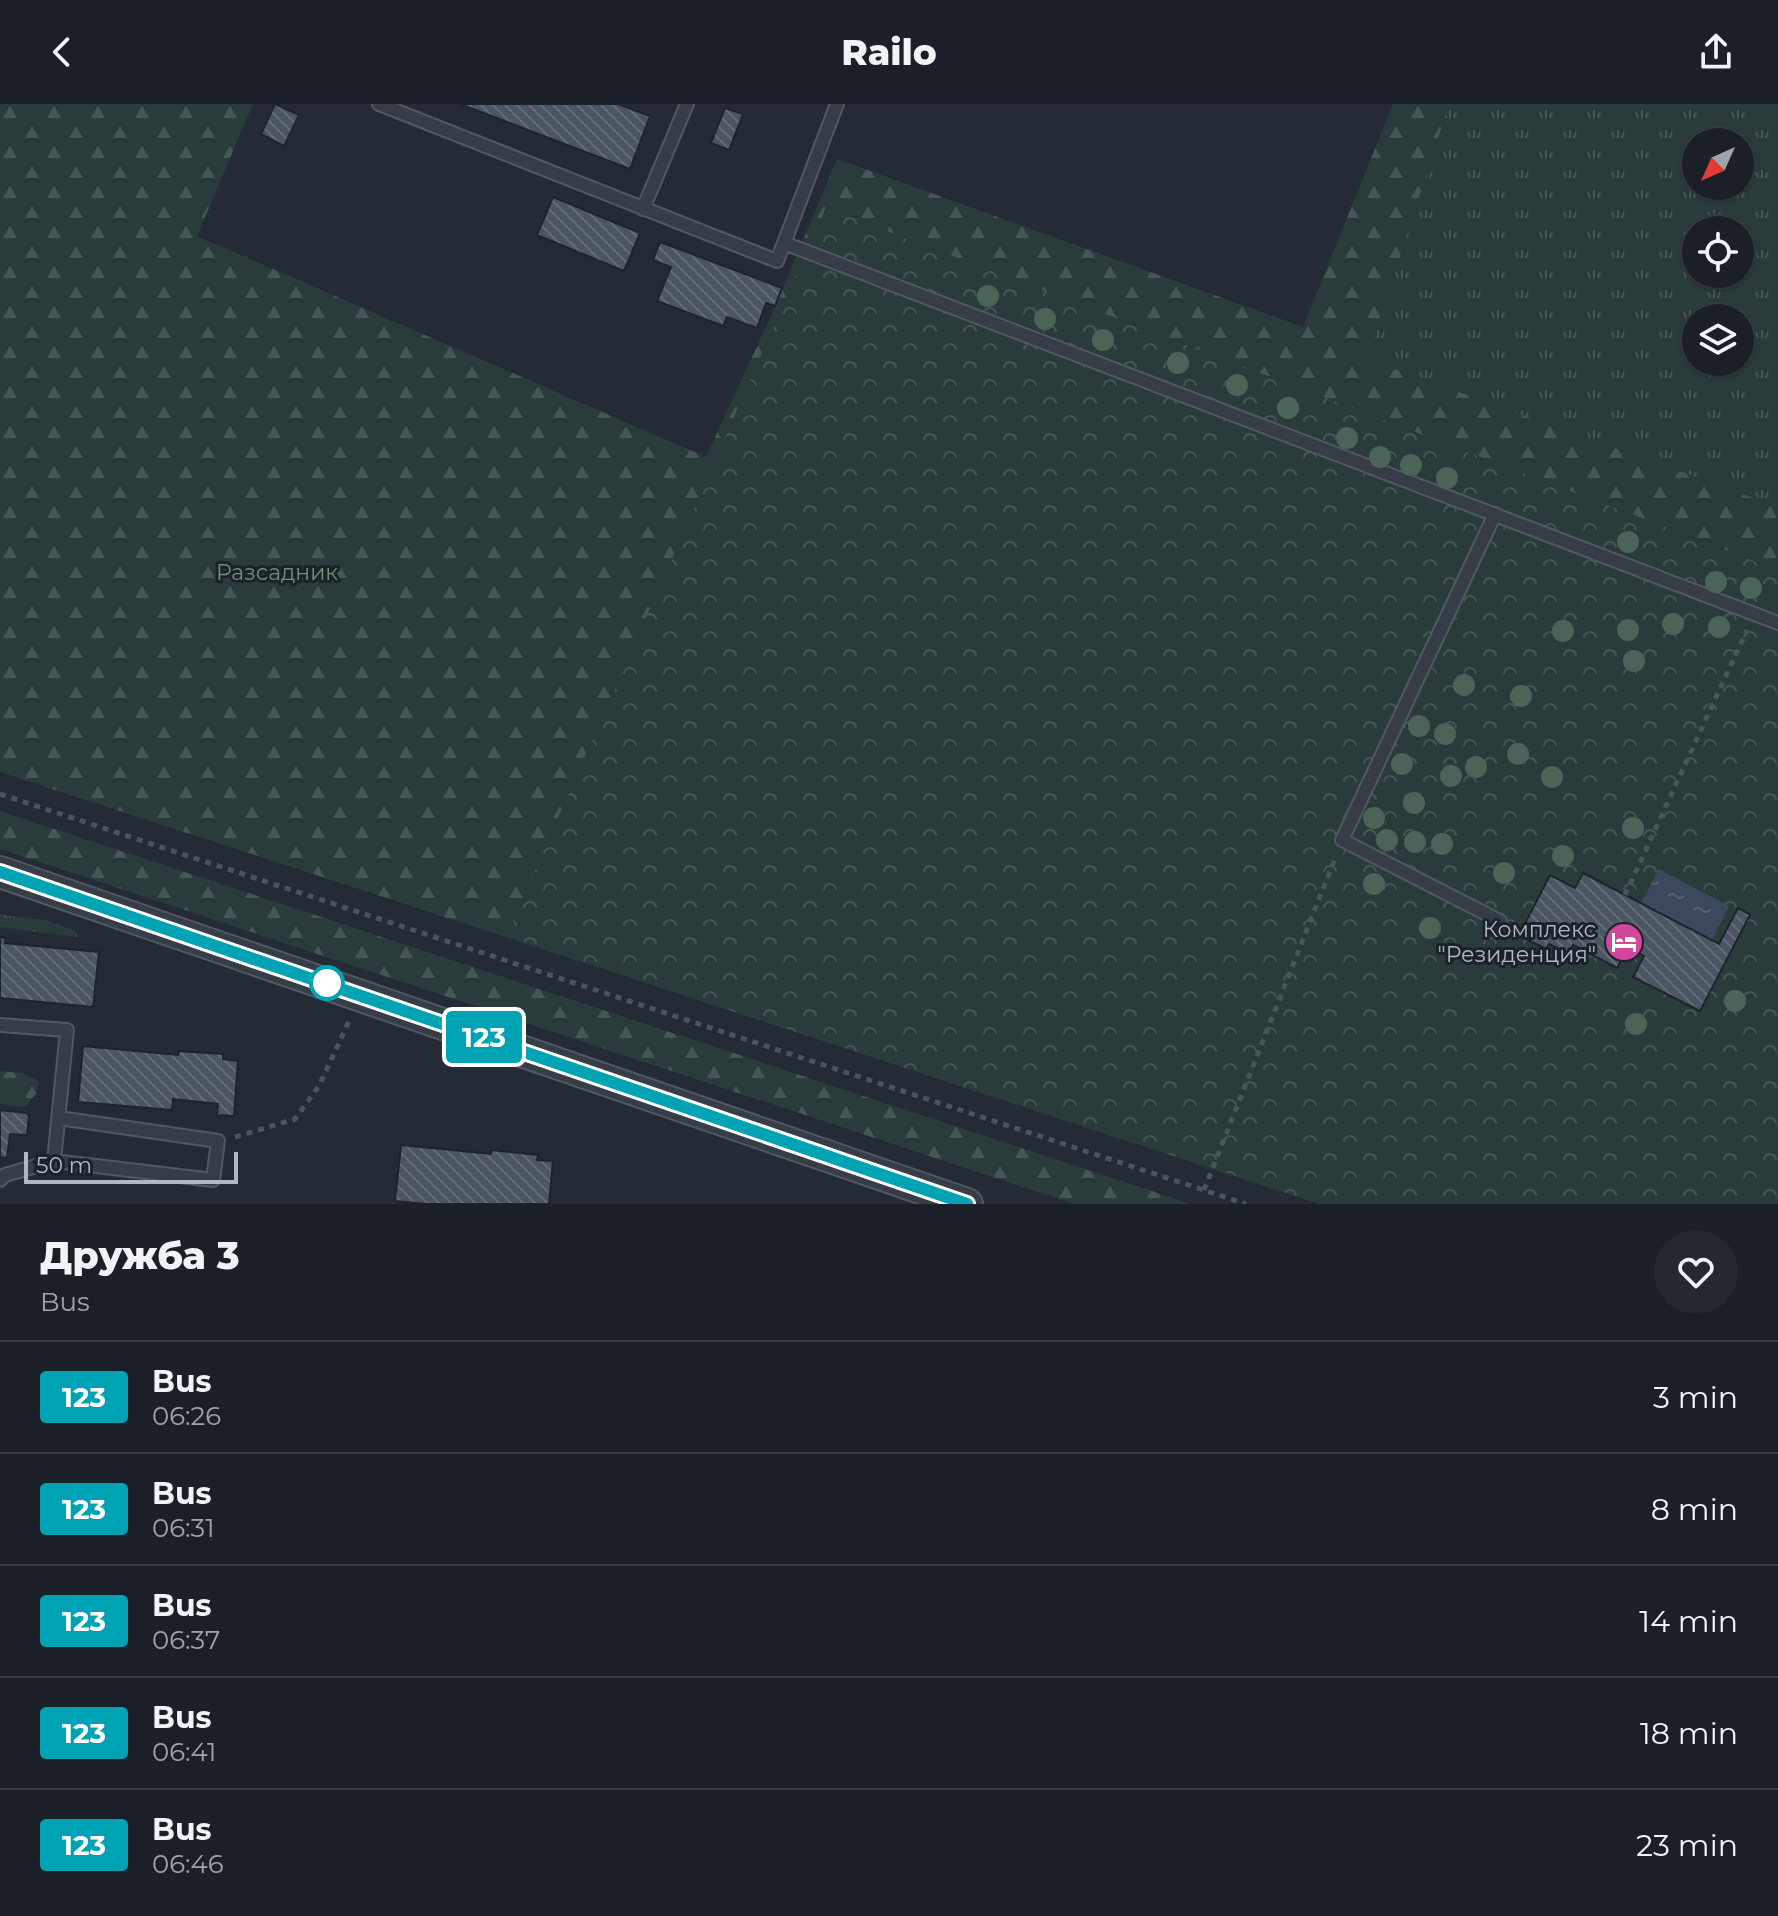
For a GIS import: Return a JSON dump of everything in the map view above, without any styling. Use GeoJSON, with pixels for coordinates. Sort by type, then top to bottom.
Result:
{"type":"FeatureCollection","features":[{"type":"Feature","properties":{"kind":"street"},"geometry":{"type":"LineString","coordinates":[[0,872],[967,1204]]}},
{"type":"Feature","properties":{"kind":"lane"},"geometry":{"type":"LineString","coordinates":[[379,104],[777,261],[837,104]]}},
{"type":"Feature","properties":{"kind":"lane"},"geometry":{"type":"LineString","coordinates":[[643,209],[687,104]]}},
{"type":"Feature","properties":{"kind":"lane"},"geometry":{"type":"LineString","coordinates":[[784,243],[1778,623]]}},
{"type":"Feature","properties":{"kind":"lane"},"geometry":{"type":"LineString","coordinates":[[1495,514],[1342,840],[1500,921]]}},
{"type":"Feature","properties":{"kind":"lane"},"geometry":{"type":"LineString","coordinates":[[0,1025],[67,1030],[54,1161]]}},
{"type":"Feature","properties":{"kind":"lane"},"geometry":{"type":"LineString","coordinates":[[0,1180],[5,1175],[54,1161],[213,1180],[218,1141],[59,1118]]}},
{"type":"Feature","properties":{"kind":"path"},"geometry":{"type":"LineString","coordinates":[[1625,895],[1754,614]]}},
{"type":"Feature","properties":{"kind":"path"},"geometry":{"type":"LineString","coordinates":[[0,794],[1246,1204]]}},
{"type":"Feature","properties":{"kind":"path"},"geometry":{"type":"LineString","coordinates":[[1204,1190],[1342,840]]}},
{"type":"Feature","properties":{"kind":"path"},"geometry":{"type":"LineString","coordinates":[[218,1141],[295,1119],[319,1086],[360,994]]}},
{"type":"Feature","properties":{"kind":"green space","name":"Разсадник"},"geometry":{"type":"Polygon","coordinates":[[[0,104],[253,104],[197,236],[706,457],[775,307],[837,159],[1303,327],[1393,104],[1449,104],[1367,359],[1778,507],[1778,570],[826,208],[506,937],[0,772],[0,104]]]}},
{"type":"Feature","properties":{"kind":"green space"},"geometry":{"type":"Polygon","coordinates":[[[1449,104],[1778,104],[1778,507],[1366,359],[1449,104]]]}},
{"type":"Feature","properties":{"kind":"green space"},"geometry":{"type":"Polygon","coordinates":[[[826,208],[1778,570],[1778,1204],[1319,1204],[506,937],[826,208]]]}},
{"type":"Feature","properties":{"kind":"green space"},"geometry":{"type":"Polygon","coordinates":[[[0,811],[1191,1204],[1074,1204],[0,849],[0,811]]]}},
{"type":"Feature","properties":{"kind":"green space"},"geometry":{"type":"Polygon","coordinates":[[[0,915],[46,920],[75,931],[78,937],[0,927],[0,915]]]}},
{"type":"Feature","properties":{"kind":"green space"},"geometry":{"type":"Polygon","coordinates":[[[0,1071],[22,1073],[39,1081],[36,1094],[25,1107],[0,1104],[0,1071]]]}},
{"type":"Feature","properties":{"kind":"water"},"geometry":{"type":"Polygon","coordinates":[[[1659,869],[1729,906],[1712,940],[1641,903],[1659,869]]]}},
{"type":"Feature","properties":{"kind":"building"},"geometry":{"type":"Polygon","coordinates":[[[275,104],[299,115],[284,146],[261,134],[275,104]]]}},
{"type":"Feature","properties":{"kind":"building"},"geometry":{"type":"Polygon","coordinates":[[[460,104],[618,104],[650,116],[630,169],[460,104]]]}},
{"type":"Feature","properties":{"kind":"building"},"geometry":{"type":"Polygon","coordinates":[[[725,108],[743,114],[729,150],[711,143],[725,108]]]}},
{"type":"Feature","properties":{"kind":"building"},"geometry":{"type":"Polygon","coordinates":[[[553,197],[640,233],[624,271],[537,235],[553,197]]]}},
{"type":"Feature","properties":{"kind":"building"},"geometry":{"type":"Polygon","coordinates":[[[660,242],[782,288],[775,306],[766,303],[757,328],[727,317],[723,326],[657,301],[671,267],[653,260],[660,242]]]}},
{"type":"Feature","properties":{"kind":"building","name":"Комплекс \"Резиденция\""},"geometry":{"type":"Polygon","coordinates":[[[1583,873],[1719,944],[1738,908],[1750,915],[1700,1011],[1633,977],[1644,956],[1628,947],[1617,968],[1573,945],[1569,954],[1549,944],[1546,949],[1519,935],[1550,875],[1575,888],[1583,873]]]}},
{"type":"Feature","properties":{"kind":"building"},"geometry":{"type":"Polygon","coordinates":[[[0,937],[6,938],[5,943],[99,952],[93,1007],[0,998],[0,937]]]}},
{"type":"Feature","properties":{"kind":"building"},"geometry":{"type":"Polygon","coordinates":[[[83,1046],[178,1055],[179,1051],[223,1054],[223,1059],[238,1061],[234,1116],[217,1115],[218,1104],[173,1099],[172,1110],[78,1102],[83,1046]]]}},
{"type":"Feature","properties":{"kind":"building"},"geometry":{"type":"Polygon","coordinates":[[[0,1110],[29,1116],[27,1135],[10,1134],[7,1158],[0,1157],[0,1110]]]}},
{"type":"Feature","properties":{"kind":"building"},"geometry":{"type":"Polygon","coordinates":[[[401,1145],[491,1154],[491,1150],[538,1155],[537,1160],[553,1161],[549,1204],[395,1201],[401,1145]]]}},
{"type":"Feature","properties":{"kind":"bus line","name":"123"},"geometry":{"type":"LineString","coordinates":[[0,872],[967,1204]]}},
{"type":"Feature","properties":{"kind":"place","name":"Комплекс \"Резиденция\""},"geometry":{"type":"Point","coordinates":[1624,942]}}]}
